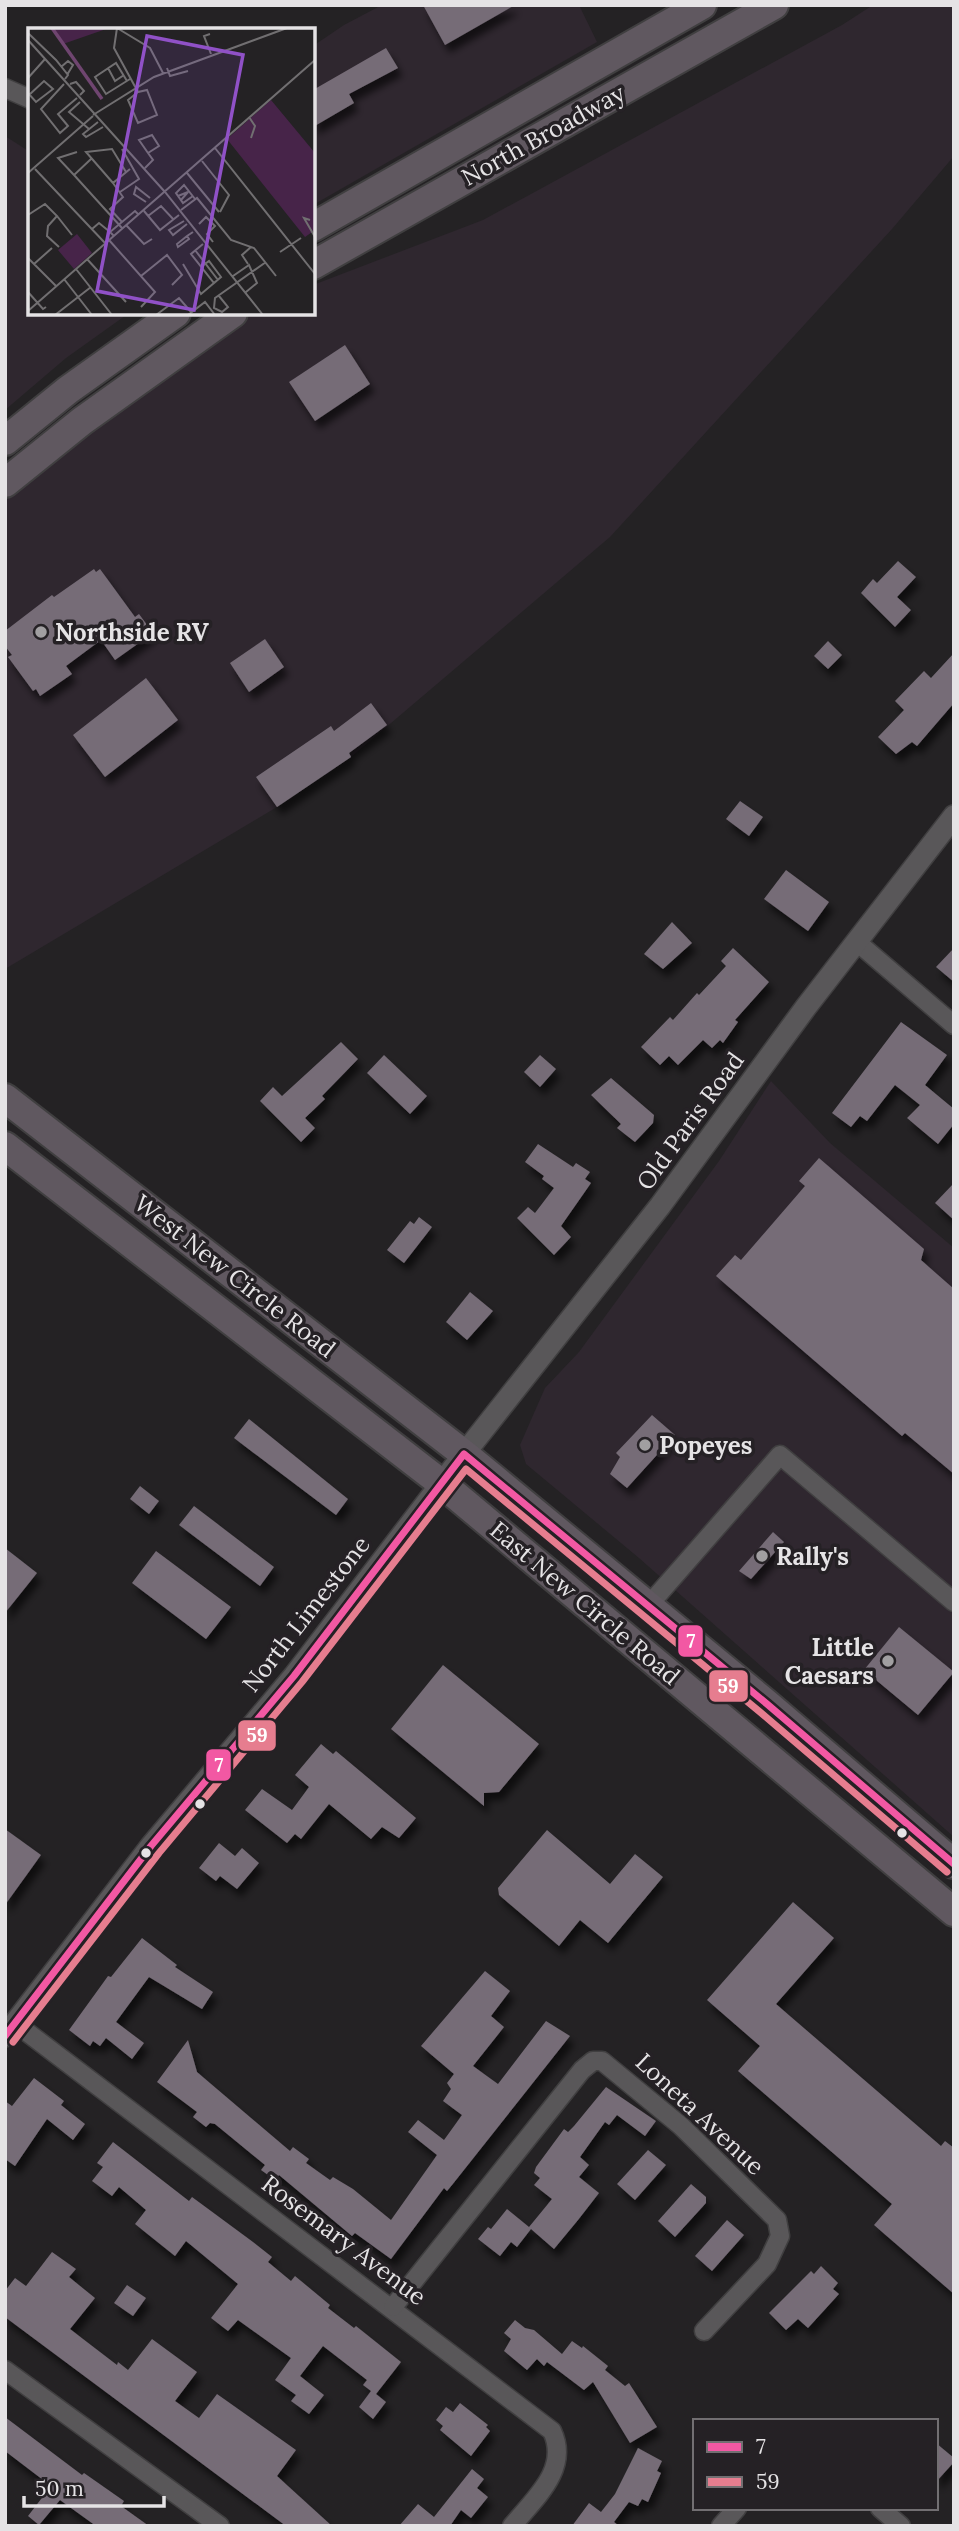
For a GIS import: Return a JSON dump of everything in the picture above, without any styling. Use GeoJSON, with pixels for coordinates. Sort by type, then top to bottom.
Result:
{"type":"FeatureCollection","features":[{"type":"Feature","properties":{"kind":"highway","name":"North Broadway"},"geometry":{"type":"LineString","coordinates":[[315,226],[702,5]]}},
{"type":"Feature","properties":{"kind":"highway","name":"North Broadway"},"geometry":{"type":"LineString","coordinates":[[315,264],[774,5]]}},
{"type":"Feature","properties":{"kind":"highway"},"geometry":{"type":"LineString","coordinates":[[5,441],[68,390],[173,315]]}},
{"type":"Feature","properties":{"kind":"highway"},"geometry":{"type":"LineString","coordinates":[[5,483],[92,414],[227,315]]}},
{"type":"Feature","properties":{"kind":"highway","name":"West New Circle Road"},"geometry":{"type":"LineString","coordinates":[[5,1098],[464,1454]]}},
{"type":"Feature","properties":{"kind":"highway","name":"West New Circle Road"},"geometry":{"type":"LineString","coordinates":[[5,1146],[441,1483]]}},
{"type":"Feature","properties":{"kind":"highway","name":"East New Circle Road"},"geometry":{"type":"LineString","coordinates":[[464,1454],[954,1864]]}},
{"type":"Feature","properties":{"kind":"highway","name":"East New Circle Road"},"geometry":{"type":"LineString","coordinates":[[441,1483],[954,1912]]}},
{"type":"Feature","properties":{"kind":"street"},"geometry":{"type":"LineString","coordinates":[[5,88],[28,98]]}},
{"type":"Feature","properties":{"kind":"street","name":"Old Paris Road"},"geometry":{"type":"LineString","coordinates":[[464,1454],[660,1206],[856,942],[954,816]]}},
{"type":"Feature","properties":{"kind":"street"},"geometry":{"type":"LineString","coordinates":[[856,942],[954,1025]]}},
{"type":"Feature","properties":{"kind":"street","name":"North Limestone"},"geometry":{"type":"LineString","coordinates":[[10,2029],[151,1846],[293,1676],[464,1454]]}},
{"type":"Feature","properties":{"kind":"street"},"geometry":{"type":"LineString","coordinates":[[648,1606],[780,1455],[954,1602]]}},
{"type":"Feature","properties":{"kind":"street","name":"Rosemary Avenue"},"geometry":{"type":"LineString","coordinates":[[10,2029],[393,2307],[552,2431],[558,2450],[557,2465],[550,2479],[512,2526]]}},
{"type":"Feature","properties":{"kind":"street","name":"Loneta Avenue"},"geometry":{"type":"LineString","coordinates":[[393,2307],[582,2070],[593,2062],[602,2061],[673,2119],[777,2220],[778,2245],[767,2264],[704,2331]]}},
{"type":"Feature","properties":{"kind":"street"},"geometry":{"type":"LineString","coordinates":[[5,2370],[220,2526]]}},
{"type":"Feature","properties":{"kind":"street"},"geometry":{"type":"LineString","coordinates":[[721,2526],[735,2510]]}},
{"type":"Feature","properties":{"kind":"street"},"geometry":{"type":"LineString","coordinates":[[882,2510],[901,2526]]}},
{"type":"Feature","properties":{"kind":"shaded area"},"geometry":{"type":"Polygon","coordinates":[[[382,5],[579,5],[597,42],[315,204],[315,45],[344,25],[382,5]]]}},
{"type":"Feature","properties":{"kind":"shaded area"},"geometry":{"type":"Polygon","coordinates":[[[873,5],[954,5],[954,156],[892,229],[610,537],[351,757],[277,807],[5,969],[5,501],[110,414],[251,315],[315,315],[315,284],[483,220],[842,25],[873,5]]]}},
{"type":"Feature","properties":{"kind":"shaded area"},"geometry":{"type":"Polygon","coordinates":[[[5,136],[28,151],[28,315],[126,315],[66,358],[5,410],[5,136]]]}},
{"type":"Feature","properties":{"kind":"shaded area"},"geometry":{"type":"Polygon","coordinates":[[[771,1081],[830,1143],[954,1248],[954,1837],[639,1558],[526,1464],[520,1445],[545,1388],[579,1352],[719,1161],[771,1081]]]}},
{"type":"Feature","properties":{"kind":"building"},"geometry":{"type":"Polygon","coordinates":[[[423,5],[515,5],[445,45],[423,5]]]}},
{"type":"Feature","properties":{"kind":"building"},"geometry":{"type":"Polygon","coordinates":[[[386,48],[398,68],[349,94],[354,103],[315,126],[315,89],[386,48]]]}},
{"type":"Feature","properties":{"kind":"building"},"geometry":{"type":"Polygon","coordinates":[[[345,345],[370,384],[315,421],[289,382],[345,345]]]}},
{"type":"Feature","properties":{"kind":"building"},"geometry":{"type":"Polygon","coordinates":[[[898,561],[916,577],[897,597],[911,610],[895,627],[861,593],[873,579],[877,583],[898,561]]]}},
{"type":"Feature","properties":{"kind":"building","name":"Northside RV"},"geometry":{"type":"Polygon","coordinates":[[[94,569],[96,572],[100,569],[135,617],[139,614],[153,633],[115,660],[101,640],[66,666],[72,674],[40,696],[36,689],[33,691],[8,657],[12,655],[5,646],[5,631],[52,595],[54,597],[94,569]]]}},
{"type":"Feature","properties":{"kind":"building"},"geometry":{"type":"Polygon","coordinates":[[[265,639],[284,667],[249,692],[230,663],[265,639]]]}},
{"type":"Feature","properties":{"kind":"building"},"geometry":{"type":"Polygon","coordinates":[[[828,641],[842,655],[828,669],[814,656],[828,641]]]}},
{"type":"Feature","properties":{"kind":"building"},"geometry":{"type":"Polygon","coordinates":[[[954,653],[954,703],[917,746],[912,742],[896,754],[878,737],[904,710],[895,701],[924,671],[931,678],[954,653]]]}},
{"type":"Feature","properties":{"kind":"building"},"geometry":{"type":"Polygon","coordinates":[[[146,678],[178,720],[105,777],[73,735],[146,678]]]}},
{"type":"Feature","properties":{"kind":"building"},"geometry":{"type":"Polygon","coordinates":[[[371,703],[387,725],[349,753],[351,757],[277,807],[256,777],[331,726],[334,731],[371,703]]]}},
{"type":"Feature","properties":{"kind":"building"},"geometry":{"type":"Polygon","coordinates":[[[740,801],[763,817],[749,836],[726,819],[740,801]]]}},
{"type":"Feature","properties":{"kind":"building"},"geometry":{"type":"Polygon","coordinates":[[[786,870],[829,902],[808,931],[764,899],[786,870]]]}},
{"type":"Feature","properties":{"kind":"building"},"geometry":{"type":"Polygon","coordinates":[[[672,922],[692,943],[663,969],[644,954],[672,922]]]}},
{"type":"Feature","properties":{"kind":"building"},"geometry":{"type":"Polygon","coordinates":[[[733,948],[769,982],[735,1020],[738,1022],[723,1043],[720,1040],[712,1048],[703,1040],[678,1065],[669,1056],[660,1065],[641,1047],[670,1017],[673,1020],[726,966],[721,961],[733,948]]]}},
{"type":"Feature","properties":{"kind":"building"},"geometry":{"type":"Polygon","coordinates":[[[954,948],[954,982],[936,967],[954,948]]]}},
{"type":"Feature","properties":{"kind":"building"},"geometry":{"type":"Polygon","coordinates":[[[901,1022],[947,1055],[925,1085],[954,1109],[954,1124],[938,1144],[907,1118],[920,1105],[895,1085],[867,1121],[860,1116],[851,1127],[832,1113],[901,1022]]]}},
{"type":"Feature","properties":{"kind":"building"},"geometry":{"type":"Polygon","coordinates":[[[341,1042],[358,1059],[322,1096],[325,1099],[305,1118],[315,1128],[301,1142],[260,1101],[273,1087],[282,1096],[341,1042]]]}},
{"type":"Feature","properties":{"kind":"building"},"geometry":{"type":"Polygon","coordinates":[[[384,1055],[427,1096],[410,1114],[367,1073],[384,1055]]]}},
{"type":"Feature","properties":{"kind":"building"},"geometry":{"type":"Polygon","coordinates":[[[540,1055],[556,1069],[540,1087],[524,1072],[540,1055]]]}},
{"type":"Feature","properties":{"kind":"building"},"geometry":{"type":"Polygon","coordinates":[[[611,1078],[654,1115],[653,1123],[635,1142],[617,1128],[621,1124],[591,1095],[611,1078]]]}},
{"type":"Feature","properties":{"kind":"building"},"geometry":{"type":"Polygon","coordinates":[[[538,1144],[573,1167],[576,1163],[590,1172],[585,1179],[591,1183],[561,1226],[571,1237],[554,1255],[517,1218],[528,1207],[535,1213],[554,1188],[542,1179],[544,1176],[525,1162],[538,1144]]]}},
{"type":"Feature","properties":{"kind":"building"},"geometry":{"type":"Polygon","coordinates":[[[819,1158],[924,1249],[921,1260],[954,1289],[954,1474],[905,1433],[902,1436],[716,1276],[735,1255],[741,1260],[805,1186],[799,1181],[819,1158]]]}},
{"type":"Feature","properties":{"kind":"building"},"geometry":{"type":"Polygon","coordinates":[[[954,1183],[954,1220],[935,1203],[954,1183]]]}},
{"type":"Feature","properties":{"kind":"building"},"geometry":{"type":"Polygon","coordinates":[[[419,1217],[432,1227],[404,1263],[387,1250],[410,1221],[414,1224],[419,1217]]]}},
{"type":"Feature","properties":{"kind":"building"},"geometry":{"type":"Polygon","coordinates":[[[470,1292],[493,1311],[467,1340],[446,1322],[470,1292]]]}},
{"type":"Feature","properties":{"kind":"building","name":"Popeyes"},"geometry":{"type":"Polygon","coordinates":[[[652,1415],[675,1435],[627,1488],[610,1474],[620,1457],[616,1453],[652,1415]]]}},
{"type":"Feature","properties":{"kind":"building"},"geometry":{"type":"Polygon","coordinates":[[[249,1419],[348,1499],[336,1515],[234,1438],[249,1419]]]}},
{"type":"Feature","properties":{"kind":"building"},"geometry":{"type":"Polygon","coordinates":[[[140,1486],[159,1501],[149,1514],[130,1499],[140,1486]]]}},
{"type":"Feature","properties":{"kind":"building"},"geometry":{"type":"Polygon","coordinates":[[[194,1506],[274,1567],[260,1586],[179,1525],[194,1506]]]}},
{"type":"Feature","properties":{"kind":"building","name":"Rally's"},"geometry":{"type":"Polygon","coordinates":[[[773,1532],[784,1542],[751,1579],[739,1571],[773,1532]]]}},
{"type":"Feature","properties":{"kind":"building"},"geometry":{"type":"Polygon","coordinates":[[[5,1548],[37,1573],[5,1613],[5,1548]]]}},
{"type":"Feature","properties":{"kind":"building"},"geometry":{"type":"Polygon","coordinates":[[[156,1551],[231,1607],[206,1639],[132,1583],[156,1551]]]}},
{"type":"Feature","properties":{"kind":"building"},"geometry":{"type":"Polygon","coordinates":[[[899,1627],[954,1672],[918,1715],[864,1670],[899,1627]]]}},
{"type":"Feature","properties":{"kind":"building"},"geometry":{"type":"Polygon","coordinates":[[[443,1665],[539,1744],[499,1792],[484,1793],[484,1806],[391,1729],[443,1665]]]}},
{"type":"Feature","properties":{"kind":"building"},"geometry":{"type":"Polygon","coordinates":[[[321,1744],[333,1754],[336,1751],[416,1818],[399,1838],[382,1827],[371,1839],[329,1804],[301,1839],[295,1834],[287,1843],[245,1810],[262,1789],[292,1810],[309,1787],[295,1775],[321,1744]]]}},
{"type":"Feature","properties":{"kind":"building"},"geometry":{"type":"Polygon","coordinates":[[[5,1829],[41,1855],[5,1905],[5,1829]]]}},
{"type":"Feature","properties":{"kind":"building"},"geometry":{"type":"Polygon","coordinates":[[[547,1830],[610,1884],[635,1854],[663,1877],[608,1943],[580,1920],[559,1946],[499,1895],[498,1888],[547,1830]]]}},
{"type":"Feature","properties":{"kind":"building"},"geometry":{"type":"Polygon","coordinates":[[[219,1843],[235,1856],[242,1848],[259,1863],[237,1889],[220,1876],[216,1881],[199,1868],[219,1843]]]}},
{"type":"Feature","properties":{"kind":"building"},"geometry":{"type":"Polygon","coordinates":[[[793,1902],[834,1938],[776,2004],[941,2146],[945,2141],[954,2148],[954,2294],[874,2225],[892,2204],[738,2071],[760,2046],[707,2000],[793,1902]]]}},
{"type":"Feature","properties":{"kind":"building"},"geometry":{"type":"Polygon","coordinates":[[[142,1938],[177,1965],[175,1967],[213,1992],[202,2009],[149,1977],[116,2022],[144,2043],[132,2059],[106,2038],[100,2046],[93,2041],[90,2046],[69,2030],[108,1976],[111,1977],[142,1938]]]}},
{"type":"Feature","properties":{"kind":"building"},"geometry":{"type":"Polygon","coordinates":[[[485,1971],[510,1991],[491,2016],[504,2027],[473,2066],[498,2084],[546,2021],[570,2036],[452,2185],[447,2191],[444,2188],[391,2259],[355,2233],[352,2236],[279,2175],[275,2180],[261,2170],[265,2165],[215,2124],[210,2123],[206,2127],[193,2117],[197,2112],[157,2082],[188,2040],[197,2072],[290,2151],[293,2147],[309,2159],[306,2163],[330,2180],[333,2177],[353,2189],[391,2220],[437,2155],[408,2132],[418,2120],[444,2140],[462,2115],[443,2101],[451,2089],[447,2083],[454,2074],[421,2046],[485,1971]]]}},
{"type":"Feature","properties":{"kind":"building"},"geometry":{"type":"Polygon","coordinates":[[[34,2078],[64,2101],[61,2105],[85,2124],[73,2140],[47,2119],[15,2166],[5,2159],[5,2101],[12,2106],[34,2078]]]}},
{"type":"Feature","properties":{"kind":"building"},"geometry":{"type":"Polygon","coordinates":[[[606,2087],[656,2121],[645,2136],[617,2115],[609,2125],[605,2122],[580,2157],[589,2165],[579,2177],[599,2193],[578,2220],[554,2249],[531,2229],[517,2247],[511,2242],[500,2256],[478,2239],[488,2227],[491,2229],[507,2209],[529,2227],[552,2199],[534,2185],[540,2178],[534,2173],[536,2167],[564,2129],[568,2132],[574,2126],[606,2087]]]}},
{"type":"Feature","properties":{"kind":"building"},"geometry":{"type":"Polygon","coordinates":[[[113,2142],[189,2201],[192,2197],[253,2242],[272,2257],[268,2262],[291,2281],[295,2276],[330,2305],[328,2308],[354,2328],[356,2326],[401,2362],[376,2394],[386,2402],[373,2419],[359,2407],[371,2391],[363,2385],[367,2380],[323,2346],[300,2376],[324,2395],[309,2414],[291,2401],[296,2395],[275,2380],[291,2358],[238,2320],[228,2331],[211,2318],[238,2284],[186,2241],[175,2256],[135,2224],[146,2210],[119,2187],[112,2196],[92,2181],[103,2167],[97,2163],[113,2142]]]}},
{"type":"Feature","properties":{"kind":"building"},"geometry":{"type":"Polygon","coordinates":[[[648,2150],[666,2165],[635,2200],[617,2184],[648,2150]]]}},
{"type":"Feature","properties":{"kind":"building"},"geometry":{"type":"Polygon","coordinates":[[[691,2184],[706,2197],[706,2203],[675,2237],[658,2221],[691,2184]]]}},
{"type":"Feature","properties":{"kind":"building"},"geometry":{"type":"Polygon","coordinates":[[[727,2220],[744,2235],[712,2271],[695,2256],[727,2220]]]}},
{"type":"Feature","properties":{"kind":"building"},"geometry":{"type":"Polygon","coordinates":[[[52,2252],[76,2269],[69,2277],[95,2298],[70,2329],[117,2365],[118,2362],[128,2370],[152,2339],[197,2372],[175,2401],[199,2418],[217,2394],[296,2450],[277,2476],[332,2526],[286,2526],[5,2317],[5,2291],[15,2278],[26,2286],[52,2252]]]}},
{"type":"Feature","properties":{"kind":"building"},"geometry":{"type":"Polygon","coordinates":[[[821,2266],[838,2283],[833,2289],[839,2294],[808,2328],[798,2319],[786,2330],[769,2313],[811,2271],[814,2274],[821,2266]]]}},
{"type":"Feature","properties":{"kind":"building"},"geometry":{"type":"Polygon","coordinates":[[[127,2285],[146,2298],[133,2316],[114,2303],[127,2285]]]}},
{"type":"Feature","properties":{"kind":"building"},"geometry":{"type":"Polygon","coordinates":[[[515,2320],[525,2328],[534,2330],[562,2354],[572,2341],[582,2348],[583,2346],[608,2366],[605,2370],[625,2386],[629,2383],[657,2427],[630,2443],[593,2382],[584,2390],[547,2362],[544,2366],[537,2359],[527,2370],[504,2351],[511,2339],[504,2333],[515,2320]]]}},
{"type":"Feature","properties":{"kind":"building"},"geometry":{"type":"Polygon","coordinates":[[[460,2403],[488,2425],[486,2427],[490,2431],[471,2456],[440,2430],[443,2426],[436,2420],[446,2407],[453,2412],[460,2403]]]}},
{"type":"Feature","properties":{"kind":"building"},"geometry":{"type":"Polygon","coordinates":[[[5,2417],[82,2475],[84,2473],[124,2501],[121,2506],[149,2526],[96,2526],[60,2500],[39,2525],[28,2516],[51,2486],[5,2451],[5,2417]]]}},
{"type":"Feature","properties":{"kind":"building"},"geometry":{"type":"Polygon","coordinates":[[[938,2445],[954,2458],[954,2462],[938,2480],[938,2445]]]}},
{"type":"Feature","properties":{"kind":"building"},"geometry":{"type":"Polygon","coordinates":[[[638,2448],[662,2461],[657,2471],[661,2473],[648,2502],[642,2499],[638,2506],[629,2502],[614,2522],[619,2526],[572,2526],[589,2503],[601,2512],[615,2494],[638,2448]]]}},
{"type":"Feature","properties":{"kind":"building"},"geometry":{"type":"Polygon","coordinates":[[[472,2469],[484,2479],[477,2488],[488,2497],[471,2518],[461,2510],[450,2526],[399,2526],[418,2504],[434,2517],[472,2469]]]}},
{"type":"Feature","properties":{"kind":"transit line","name":"7"},"geometry":{"type":"LineString","coordinates":[[5,2036],[151,1846],[294,1676],[464,1454],[767,1704],[954,1864]]}},
{"type":"Feature","properties":{"kind":"transit line","name":"59"},"geometry":{"type":"LineString","coordinates":[[13,2042],[159,1853],[302,1682],[466,1469],[760,1712],[947,1872]]}},
{"type":"Feature","properties":{"kind":"place","name":"Northside RV"},"geometry":{"type":"Point","coordinates":[41,632]}},
{"type":"Feature","properties":{"kind":"place","name":"Popeyes"},"geometry":{"type":"Point","coordinates":[645,1445]}},
{"type":"Feature","properties":{"kind":"place","name":"Rally's"},"geometry":{"type":"Point","coordinates":[762,1556]}},
{"type":"Feature","properties":{"kind":"place","name":"Little Caesars"},"geometry":{"type":"Point","coordinates":[888,1661]}}]}
